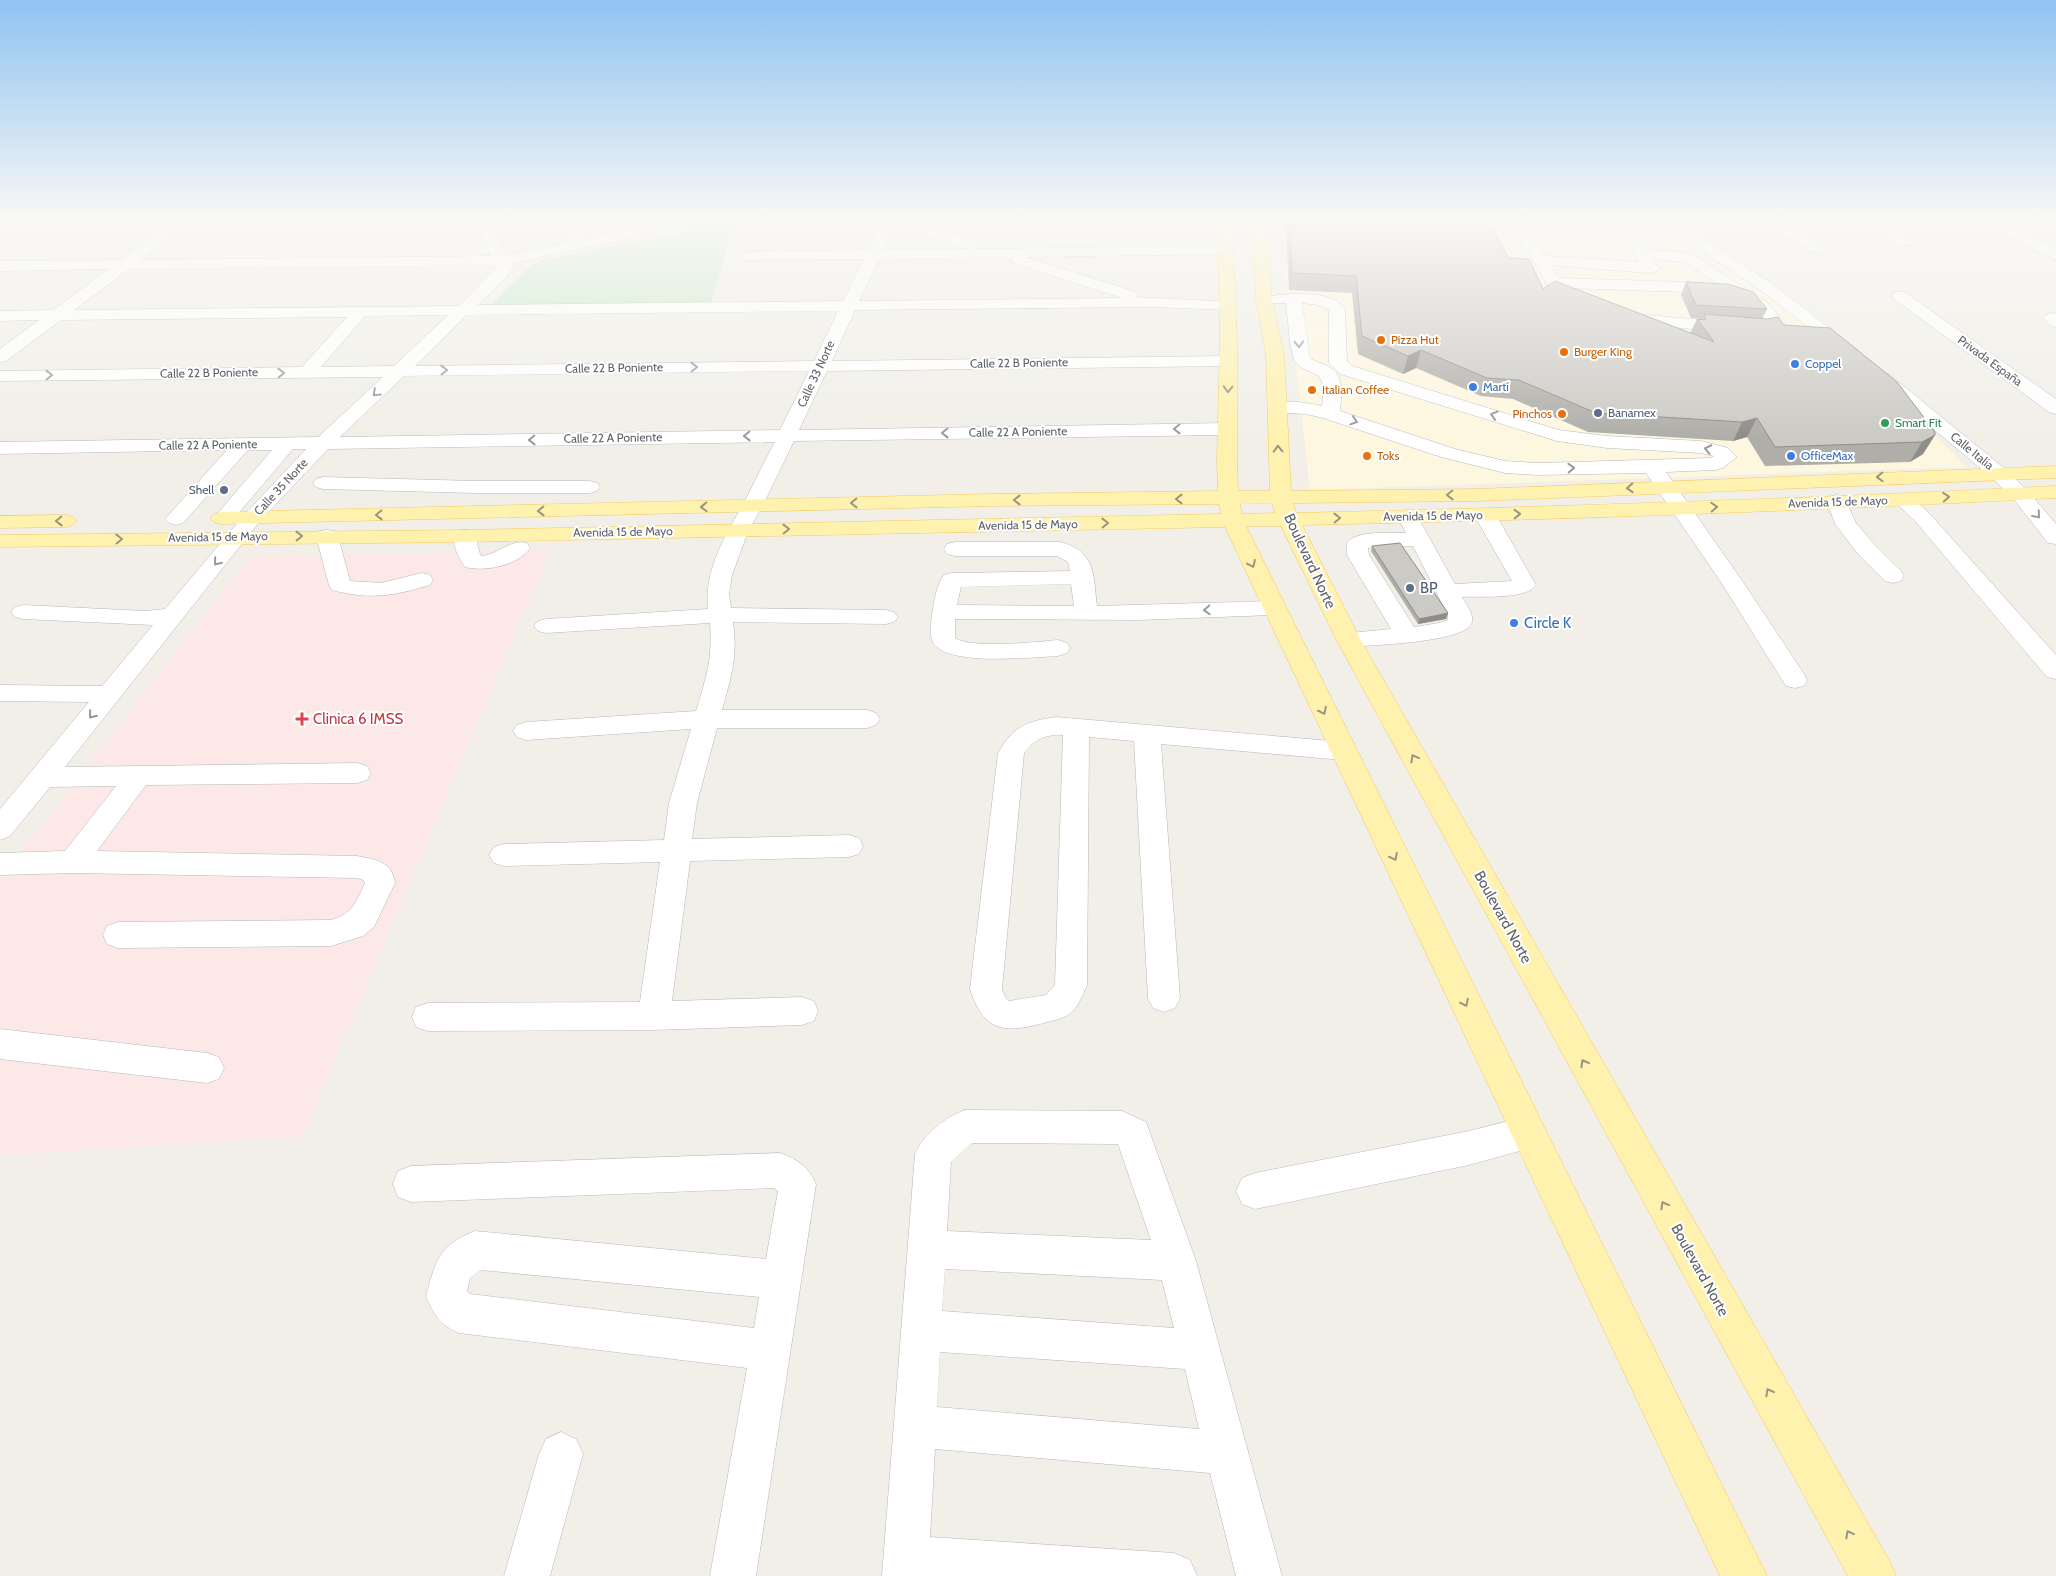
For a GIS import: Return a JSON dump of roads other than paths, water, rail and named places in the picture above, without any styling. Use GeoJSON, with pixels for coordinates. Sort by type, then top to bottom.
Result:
{"type":"FeatureCollection","features":[{"type":"Feature","properties":{"kind":"main road"},"geometry":{"type":"LineString","coordinates":[[1227,291],[1229,361],[1226,429],[1230,509],[1273,608],[1744,1576]]}},
{"type":"Feature","properties":{"kind":"main road","name":"Boulevard Norte"},"geometry":{"type":"LineString","coordinates":[[1263,291],[1275,355],[1285,508],[1348,639],[1873,1576]]}},
{"type":"Feature","properties":{"kind":"main road","name":"Avenida 15 de Mayo"},"geometry":{"type":"LineString","coordinates":[[0,541],[238,536],[465,536],[738,529],[956,527],[1505,493],[2056,472]]}},
{"type":"Feature","properties":{"kind":"main road","name":"Avenida 15 de Mayo"},"geometry":{"type":"LineString","coordinates":[[1285,508],[1408,516],[1485,515],[1903,500],[2056,492]]}},
{"type":"Feature","properties":{"kind":"main road","name":"Avenida 15 de Mayo"},"geometry":{"type":"LineString","coordinates":[[0,522],[180,514],[457,513],[991,500],[1230,509]]}},
{"type":"Feature","properties":{"kind":"street"},"geometry":{"type":"LineString","coordinates":[[0,357],[89,291]]}},
{"type":"Feature","properties":{"kind":"street","name":"Calle 35 Norte"},"geometry":{"type":"LineString","coordinates":[[0,829],[257,513],[323,443],[483,291]]}},
{"type":"Feature","properties":{"kind":"street","name":"Calle 33 Norte"},"geometry":{"type":"LineString","coordinates":[[654,1016],[682,803],[722,666],[724,645],[718,594],[721,575],[738,529],[753,506],[855,291]]}},
{"type":"Feature","properties":{"kind":"street"},"geometry":{"type":"LineString","coordinates":[[1116,291],[1228,327]]}},
{"type":"Feature","properties":{"kind":"street"},"geometry":{"type":"LineString","coordinates":[[1560,291],[1563,295],[1575,302],[1598,309]]}},
{"type":"Feature","properties":{"kind":"street"},"geometry":{"type":"LineString","coordinates":[[1671,323],[1662,303],[1681,291]]}},
{"type":"Feature","properties":{"kind":"street"},"geometry":{"type":"LineString","coordinates":[[1724,291],[1778,295]]}},
{"type":"Feature","properties":{"kind":"street","name":"Calle Italia"},"geometry":{"type":"LineString","coordinates":[[1771,291],[1868,365],[1998,473],[2019,493],[2056,538]]}},
{"type":"Feature","properties":{"kind":"street"},"geometry":{"type":"LineString","coordinates":[[1616,315],[1644,321],[1759,330],[1776,327],[1777,323],[1761,305],[1740,292]]}},
{"type":"Feature","properties":{"kind":"street","name":"Privada España"},"geometry":{"type":"LineString","coordinates":[[1900,296],[2056,408]]}},
{"type":"Feature","properties":{"kind":"street"},"geometry":{"type":"LineString","coordinates":[[1277,408],[1306,408],[1330,414],[1448,453],[1504,467],[1538,469],[1652,467],[1716,464],[1727,457],[1721,452],[1701,447],[1607,442],[1557,435],[1301,360],[1294,299]]}},
{"type":"Feature","properties":{"kind":"street"},"geometry":{"type":"LineString","coordinates":[[1264,300],[1294,299],[1323,301],[1334,305],[1337,309],[1338,363],[1330,414]]}},
{"type":"Feature","properties":{"kind":"street"},"geometry":{"type":"LineString","coordinates":[[0,316],[1152,302],[1227,305]]}},
{"type":"Feature","properties":{"kind":"street"},"geometry":{"type":"LineString","coordinates":[[307,372],[360,312]]}},
{"type":"Feature","properties":{"kind":"street","name":"Calle 22 B Poniente"},"geometry":{"type":"LineString","coordinates":[[0,376],[1229,361]]}},
{"type":"Feature","properties":{"kind":"street","name":"Calle 22 A Poniente"},"geometry":{"type":"LineString","coordinates":[[0,448],[1226,429]]}},
{"type":"Feature","properties":{"kind":"street"},"geometry":{"type":"LineString","coordinates":[[1538,469],[1545,461],[1557,435]]}},
{"type":"Feature","properties":{"kind":"street"},"geometry":{"type":"LineString","coordinates":[[180,514],[243,444]]}},
{"type":"Feature","properties":{"kind":"street"},"geometry":{"type":"LineString","coordinates":[[228,514],[288,444]]}},
{"type":"Feature","properties":{"kind":"street"},"geometry":{"type":"LineString","coordinates":[[223,467],[301,466]]}},
{"type":"Feature","properties":{"kind":"street"},"geometry":{"type":"LineString","coordinates":[[1504,467],[1505,493]]}},
{"type":"Feature","properties":{"kind":"street"},"geometry":{"type":"LineString","coordinates":[[1652,467],[1683,508],[1795,680]]}},
{"type":"Feature","properties":{"kind":"street"},"geometry":{"type":"LineString","coordinates":[[323,482],[476,487],[590,486]]}},
{"type":"Feature","properties":{"kind":"street"},"geometry":{"type":"LineString","coordinates":[[457,513],[476,487]]}},
{"type":"Feature","properties":{"kind":"street"},"geometry":{"type":"LineString","coordinates":[[1903,500],[1922,517],[2056,671]]}},
{"type":"Feature","properties":{"kind":"street"},"geometry":{"type":"LineString","coordinates":[[1837,501],[1846,524],[1866,549],[1893,576]]}},
{"type":"Feature","properties":{"kind":"street"},"geometry":{"type":"LineString","coordinates":[[1447,592],[1518,588],[1524,584],[1485,515]]}},
{"type":"Feature","properties":{"kind":"street"},"geometry":{"type":"LineString","coordinates":[[1348,639],[1437,630],[1456,626],[1460,623],[1460,615],[1408,516]]}},
{"type":"Feature","properties":{"kind":"street"},"geometry":{"type":"LineString","coordinates":[[956,527],[952,580],[942,634],[944,643],[950,648],[976,651],[1058,648]]}},
{"type":"Feature","properties":{"kind":"street"},"geometry":{"type":"LineString","coordinates":[[327,536],[340,585],[362,591],[398,588],[422,580]]}},
{"type":"Feature","properties":{"kind":"street"},"geometry":{"type":"LineString","coordinates":[[465,536],[466,548],[473,562],[485,564],[519,548]]}},
{"type":"Feature","properties":{"kind":"street"},"geometry":{"type":"LineString","coordinates":[[1406,633],[1358,554],[1357,545],[1368,540],[1420,539]]}},
{"type":"Feature","properties":{"kind":"street"},"geometry":{"type":"LineString","coordinates":[[955,549],[1060,548],[1075,554],[1080,561],[1086,614]]}},
{"type":"Feature","properties":{"kind":"street"},"geometry":{"type":"LineString","coordinates":[[952,580],[1082,577]]}},
{"type":"Feature","properties":{"kind":"street"},"geometry":{"type":"LineString","coordinates":[[946,612],[1138,614],[1273,608]]}},
{"type":"Feature","properties":{"kind":"street"},"geometry":{"type":"LineString","coordinates":[[24,612],[145,618],[173,616]]}},
{"type":"Feature","properties":{"kind":"street"},"geometry":{"type":"LineString","coordinates":[[546,626],[720,615],[886,617]]}},
{"type":"Feature","properties":{"kind":"street"},"geometry":{"type":"LineString","coordinates":[[0,693],[82,692],[109,694]]}},
{"type":"Feature","properties":{"kind":"street"},"geometry":{"type":"LineString","coordinates":[[526,731],[707,719],[867,719]]}},
{"type":"Feature","properties":{"kind":"street"},"geometry":{"type":"LineString","coordinates":[[1076,728],[1071,985],[1059,1004],[1016,1017],[1005,1016],[994,1009],[989,1001],[986,989],[1010,753],[1017,741],[1042,728],[1056,726],[1343,751]]}},
{"type":"Feature","properties":{"kind":"street"},"geometry":{"type":"LineString","coordinates":[[1147,734],[1164,998]]}},
{"type":"Feature","properties":{"kind":"street"},"geometry":{"type":"LineString","coordinates":[[42,777],[357,773]]}},
{"type":"Feature","properties":{"kind":"street"},"geometry":{"type":"LineString","coordinates":[[73,862],[138,776]]}},
{"type":"Feature","properties":{"kind":"street"},"geometry":{"type":"LineString","coordinates":[[504,855],[676,849],[850,846]]}},
{"type":"Feature","properties":{"kind":"street"},"geometry":{"type":"LineString","coordinates":[[0,864],[73,862],[357,867],[371,870],[379,875],[380,883],[363,918],[352,927],[331,933],[118,935]]}},
{"type":"Feature","properties":{"kind":"street"},"geometry":{"type":"LineString","coordinates":[[428,1017],[654,1016],[802,1011]]}},
{"type":"Feature","properties":{"kind":"street"},"geometry":{"type":"LineString","coordinates":[[0,1044],[208,1068]]}},
{"type":"Feature","properties":{"kind":"street"},"geometry":{"type":"LineString","coordinates":[[1174,1576],[906,1567],[933,1154],[965,1126],[1122,1128],[1133,1134],[1176,1261],[1259,1576]]}},
{"type":"Feature","properties":{"kind":"street"},"geometry":{"type":"LineString","coordinates":[[1256,1191],[1469,1148],[1528,1133]]}},
{"type":"Feature","properties":{"kind":"street"},"geometry":{"type":"LineString","coordinates":[[411,1184],[780,1170],[798,1184],[733,1576]]}},
{"type":"Feature","properties":{"kind":"street"},"geometry":{"type":"LineString","coordinates":[[927,1249],[1176,1261]]}},
{"type":"Feature","properties":{"kind":"street"},"geometry":{"type":"LineString","coordinates":[[770,1350],[459,1313],[446,1296],[454,1266],[474,1250],[781,1280]]}},
{"type":"Feature","properties":{"kind":"street"},"geometry":{"type":"LineString","coordinates":[[922,1330],[1199,1350]]}},
{"type":"Feature","properties":{"kind":"street"},"geometry":{"type":"LineString","coordinates":[[915,1426],[1227,1453]]}},
{"type":"Feature","properties":{"kind":"street"},"geometry":{"type":"LineString","coordinates":[[527,1576],[561,1454]]}},
{"type":"Feature","properties":{"kind":"place","name":"Pizza Hut"},"geometry":{"type":"Point","coordinates":[1381,340]}},
{"type":"Feature","properties":{"kind":"place","name":"Burger King"},"geometry":{"type":"Point","coordinates":[1564,352]}},
{"type":"Feature","properties":{"kind":"place","name":"Coppel"},"geometry":{"type":"Point","coordinates":[1795,364]}},
{"type":"Feature","properties":{"kind":"place","name":"Martí"},"geometry":{"type":"Point","coordinates":[1473,387]}},
{"type":"Feature","properties":{"kind":"place","name":"Italian Coffee"},"geometry":{"type":"Point","coordinates":[1312,390]}},
{"type":"Feature","properties":{"kind":"place","name":"Banamex"},"geometry":{"type":"Point","coordinates":[1598,413]}},
{"type":"Feature","properties":{"kind":"place","name":"Pinchos"},"geometry":{"type":"Point","coordinates":[1562,414]}},
{"type":"Feature","properties":{"kind":"place","name":"Smart Fit"},"geometry":{"type":"Point","coordinates":[1885,423]}},
{"type":"Feature","properties":{"kind":"place","name":"Toks"},"geometry":{"type":"Point","coordinates":[1367,456]}},
{"type":"Feature","properties":{"kind":"place","name":"OfficeMax"},"geometry":{"type":"Point","coordinates":[1791,456]}},
{"type":"Feature","properties":{"kind":"place","name":"Shell"},"geometry":{"type":"Point","coordinates":[224,490]}},
{"type":"Feature","properties":{"kind":"place","name":"BP"},"geometry":{"type":"Point","coordinates":[1410,588]}},
{"type":"Feature","properties":{"kind":"place","name":"Circle K"},"geometry":{"type":"Point","coordinates":[1514,623]}},
{"type":"Feature","properties":{"kind":"place","name":"Clinica 6 IMSS"},"geometry":{"type":"Point","coordinates":[302,719]}}]}
